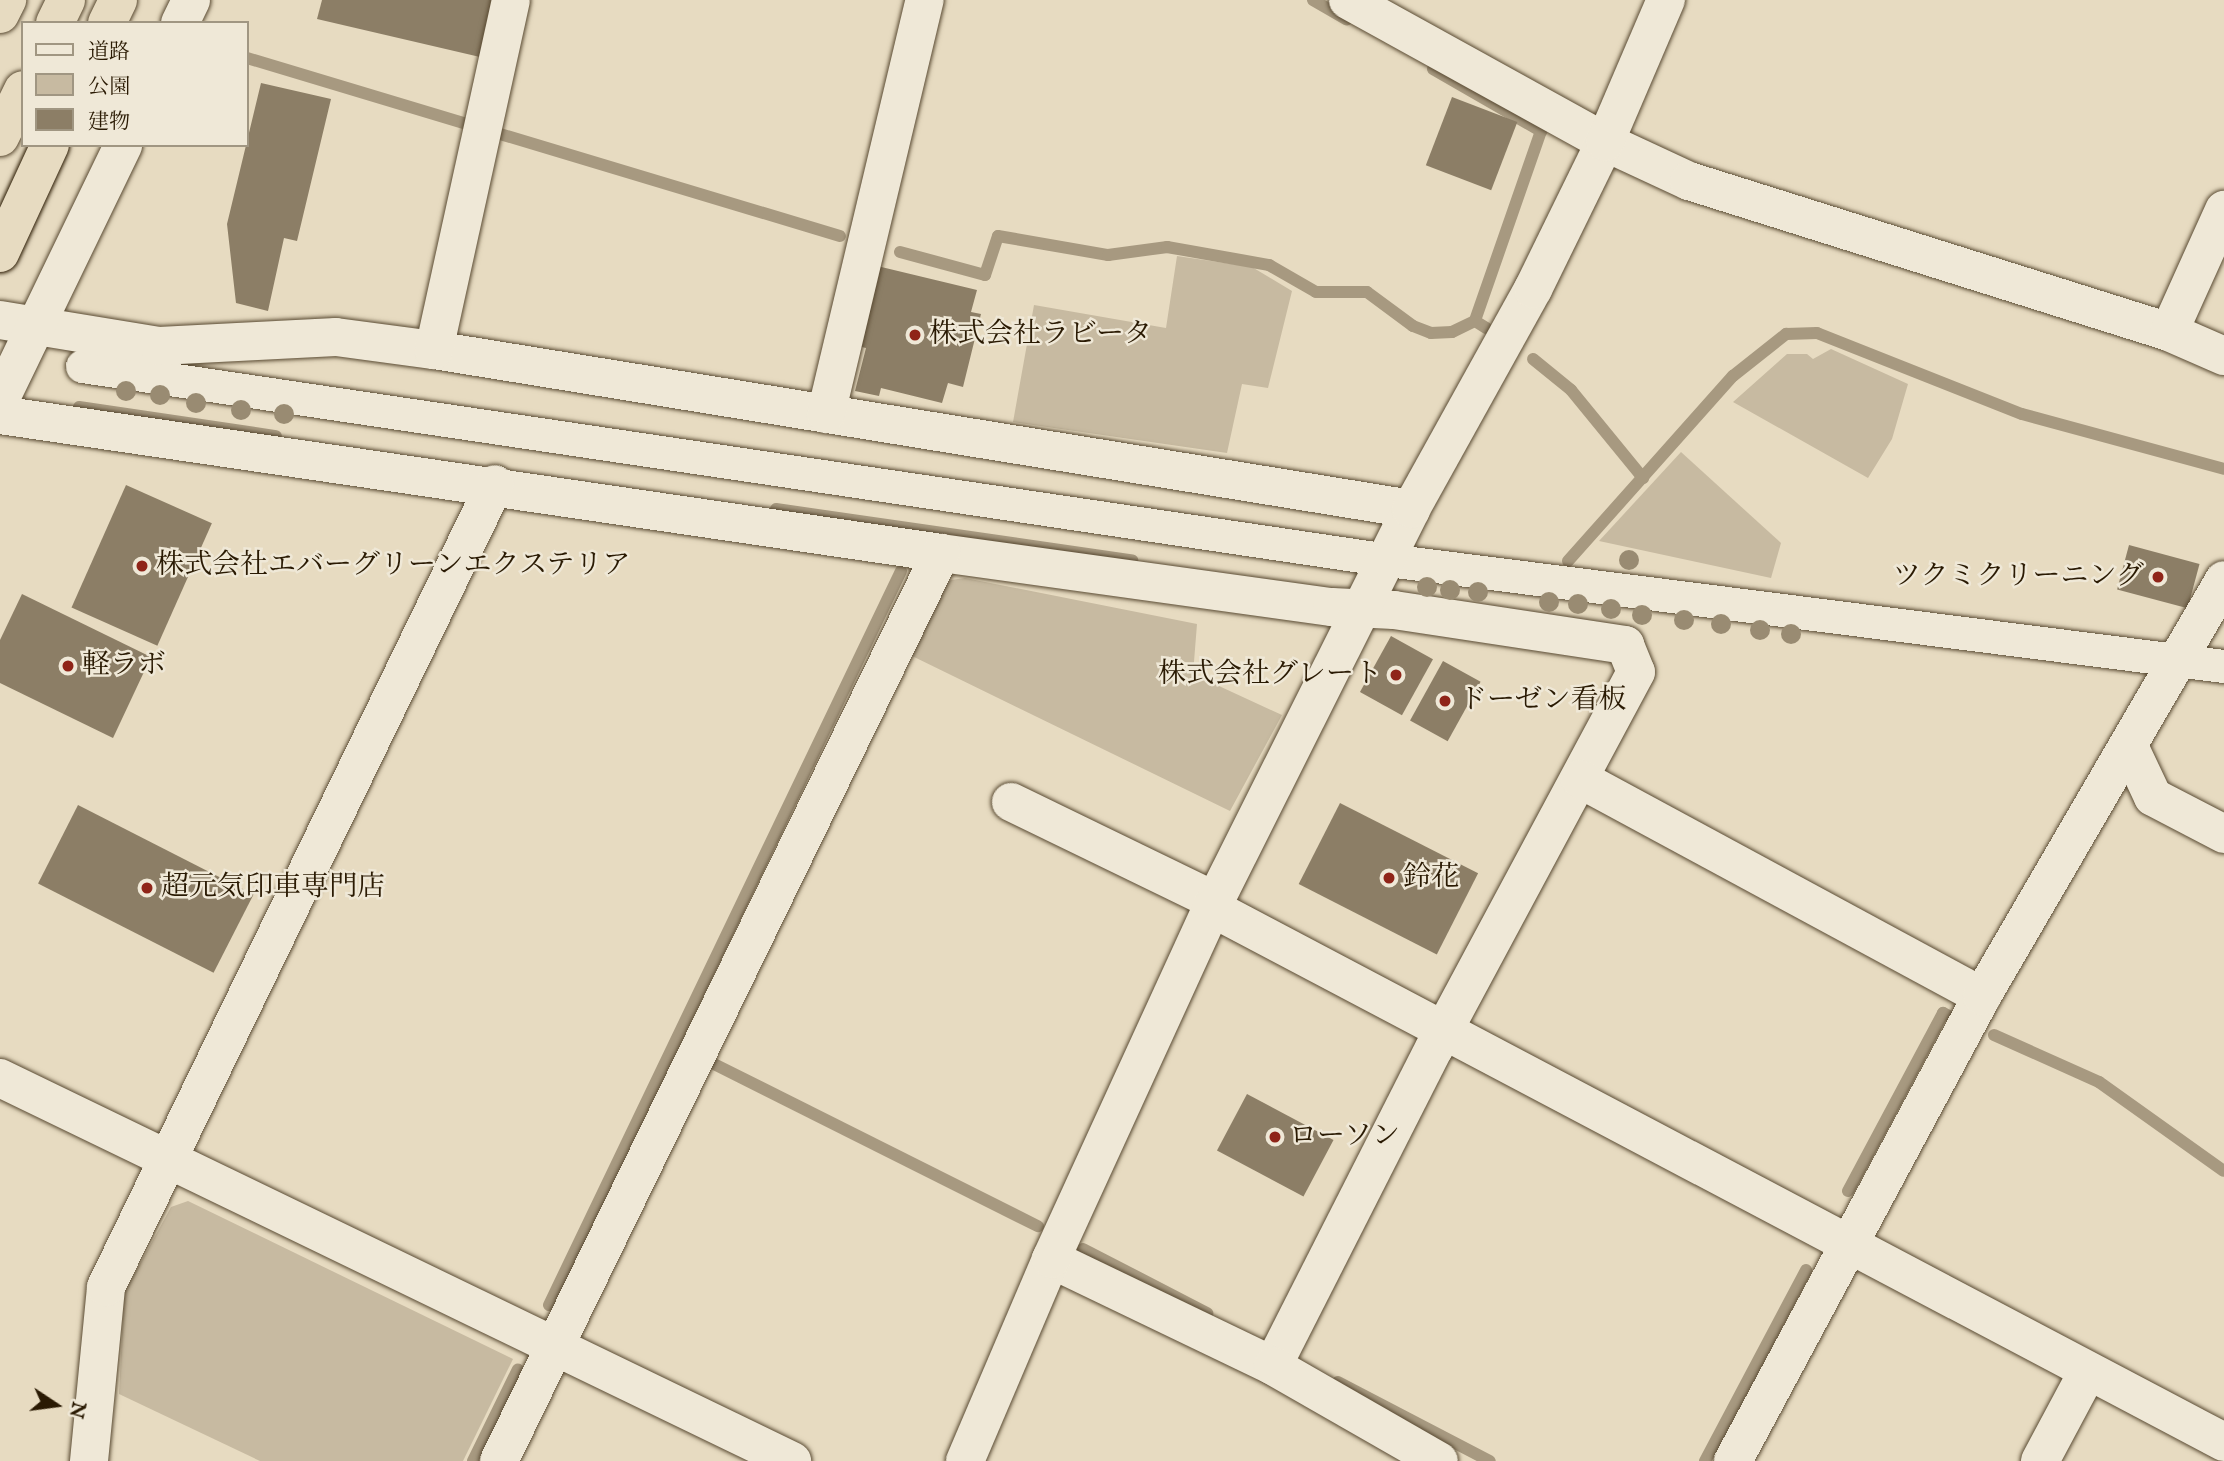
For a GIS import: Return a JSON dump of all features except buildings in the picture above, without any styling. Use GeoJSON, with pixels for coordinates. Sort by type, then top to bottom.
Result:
{"type":"FeatureCollection","features":[{"type":"Feature","properties":{"kind":"highway"},"geometry":{"type":"LineString","coordinates":[[0,14],[7,0]]}},
{"type":"Feature","properties":{"kind":"highway"},"geometry":{"type":"LineString","coordinates":[[56,21],[66,0]]}},
{"type":"Feature","properties":{"kind":"highway"},"geometry":{"type":"LineString","coordinates":[[108,21],[118,0]]}},
{"type":"Feature","properties":{"kind":"highway"},"geometry":{"type":"LineString","coordinates":[[0,138],[21,94]]}},
{"type":"Feature","properties":{"kind":"highway"},"geometry":{"type":"LineString","coordinates":[[0,253],[49,147]]}},
{"type":"Feature","properties":{"kind":"street"},"geometry":{"type":"LineString","coordinates":[[181,21],[191,0]]}},
{"type":"Feature","properties":{"kind":"street"},"geometry":{"type":"LineString","coordinates":[[434,350],[511,0]]}},
{"type":"Feature","properties":{"kind":"street"},"geometry":{"type":"LineString","coordinates":[[826,414],[925,0]]}},
{"type":"Feature","properties":{"kind":"street"},"geometry":{"type":"LineString","coordinates":[[1348,0],[1605,142],[1689,181],[2169,332],[2224,356]]}},
{"type":"Feature","properties":{"kind":"street"},"geometry":{"type":"LineString","coordinates":[[965,1461],[1051,1259],[1213,904],[1364,609],[1411,509],[1533,289],[1605,142],[1666,0]]}},
{"type":"Feature","properties":{"kind":"street"},"geometry":{"type":"LineString","coordinates":[[0,400],[122,147]]}},
{"type":"Feature","properties":{"kind":"street"},"geometry":{"type":"LineString","coordinates":[[2169,332],[2224,210]]}},
{"type":"Feature","properties":{"kind":"street"},"geometry":{"type":"LineString","coordinates":[[0,320],[159,346],[336,337],[434,350],[1411,509]]}},
{"type":"Feature","properties":{"kind":"street"},"geometry":{"type":"LineString","coordinates":[[82,366],[1388,560],[2224,666]]}},
{"type":"Feature","properties":{"kind":"street"},"geometry":{"type":"LineString","coordinates":[[0,415],[495,484],[941,553],[1625,645],[1636,672],[1445,1028],[1278,1356]]}},
{"type":"Feature","properties":{"kind":"street"},"geometry":{"type":"LineString","coordinates":[[89,1461],[106,1287],[495,484]]}},
{"type":"Feature","properties":{"kind":"street"},"geometry":{"type":"LineString","coordinates":[[499,1461],[941,553]]}},
{"type":"Feature","properties":{"kind":"street"},"geometry":{"type":"LineString","coordinates":[[1732,1461],[1982,996],[2224,580]]}},
{"type":"Feature","properties":{"kind":"street"},"geometry":{"type":"LineString","coordinates":[[2129,746],[2153,797],[2224,834]]}},
{"type":"Feature","properties":{"kind":"street"},"geometry":{"type":"LineString","coordinates":[[1580,779],[1982,996]]}},
{"type":"Feature","properties":{"kind":"street"},"geometry":{"type":"LineString","coordinates":[[1012,802],[1213,904],[2224,1442]]}},
{"type":"Feature","properties":{"kind":"street"},"geometry":{"type":"LineString","coordinates":[[0,1078],[553,1349],[792,1461]]}},
{"type":"Feature","properties":{"kind":"street"},"geometry":{"type":"LineString","coordinates":[[1051,1259],[1278,1356],[1439,1461]]}},
{"type":"Feature","properties":{"kind":"street"},"geometry":{"type":"LineString","coordinates":[[2040,1461],[2088,1371]]}},
{"type":"Feature","properties":{"kind":"green space"},"geometry":{"type":"Polygon","coordinates":[[[1177,256],[1252,267],[1292,291],[1268,388],[1242,384],[1227,453],[1013,422],[1034,305],[1166,328],[1177,256]]]}},
{"type":"Feature","properties":{"kind":"green space"},"geometry":{"type":"Polygon","coordinates":[[[1831,349],[1908,384],[1892,439],[1868,478],[1733,402],[1787,354],[1807,354],[1813,359],[1831,349]]]}},
{"type":"Feature","properties":{"kind":"green space"},"geometry":{"type":"Polygon","coordinates":[[[1681,452],[1781,543],[1771,578],[1599,541],[1681,452]]]}},
{"type":"Feature","properties":{"kind":"green space"},"geometry":{"type":"Polygon","coordinates":[[[965,578],[1197,624],[1193,674],[1282,715],[1230,811],[908,654],[939,591],[951,580],[965,578]]]}},
{"type":"Feature","properties":{"kind":"green space"},"geometry":{"type":"Polygon","coordinates":[[[188,1201],[513,1359],[463,1461],[260,1461],[119,1394],[124,1293],[171,1207],[188,1201]]]}},
{"type":"Feature","properties":{"kind":"waterway"},"geometry":{"type":"LineString","coordinates":[[1313,0],[1347,20]]}},
{"type":"Feature","properties":{"kind":"waterway"},"geometry":{"type":"LineString","coordinates":[[248,58],[840,236]]}},
{"type":"Feature","properties":{"kind":"waterway"},"geometry":{"type":"LineString","coordinates":[[1433,69],[1541,131],[1475,321],[1486,328]]}},
{"type":"Feature","properties":{"kind":"waterway"},"geometry":{"type":"LineString","coordinates":[[900,252],[985,275],[998,236],[1108,255],[1167,247],[1269,265],[1316,292],[1367,292],[1413,326],[1431,333],[1452,332],[1475,321]]}},
{"type":"Feature","properties":{"kind":"waterway"},"geometry":{"type":"LineString","coordinates":[[1568,561],[1733,376],[1786,334],[1817,333],[2022,414],[2224,469]]}},
{"type":"Feature","properties":{"kind":"waterway"},"geometry":{"type":"LineString","coordinates":[[1533,359],[1571,390],[1643,478]]}},
{"type":"Feature","properties":{"kind":"waterway"},"geometry":{"type":"LineString","coordinates":[[79,407],[276,436]]}},
{"type":"Feature","properties":{"kind":"waterway"},"geometry":{"type":"LineString","coordinates":[[776,509],[1132,560]]}},
{"type":"Feature","properties":{"kind":"waterway"},"geometry":{"type":"LineString","coordinates":[[549,1305],[901,571]]}},
{"type":"Feature","properties":{"kind":"waterway"},"geometry":{"type":"LineString","coordinates":[[1848,1191],[1943,1013],[1949,1016]]}},
{"type":"Feature","properties":{"kind":"waterway"},"geometry":{"type":"LineString","coordinates":[[1994,1035],[2099,1082],[2224,1171]]}},
{"type":"Feature","properties":{"kind":"waterway"},"geometry":{"type":"LineString","coordinates":[[700,1057],[1038,1226]]}},
{"type":"Feature","properties":{"kind":"waterway"},"geometry":{"type":"LineString","coordinates":[[1083,1249],[1207,1313]]}},
{"type":"Feature","properties":{"kind":"waterway"},"geometry":{"type":"LineString","coordinates":[[1705,1461],[1806,1270]]}},
{"type":"Feature","properties":{"kind":"waterway"},"geometry":{"type":"LineString","coordinates":[[473,1461],[518,1369]]}},
{"type":"Feature","properties":{"kind":"waterway"},"geometry":{"type":"LineString","coordinates":[[1338,1382],[1490,1461]]}},
{"type":"Feature","properties":{"kind":"place","name":"株式会社ラビータ"},"geometry":{"type":"Point","coordinates":[915,335]}},
{"type":"Feature","properties":{"kind":"place","name":"株式会社エバーグリーンエクステリア"},"geometry":{"type":"Point","coordinates":[142,566]}},
{"type":"Feature","properties":{"kind":"place","name":"ツクミクリーニング"},"geometry":{"type":"Point","coordinates":[2158,577]}},
{"type":"Feature","properties":{"kind":"place","name":"軽ラボ"},"geometry":{"type":"Point","coordinates":[68,666]}},
{"type":"Feature","properties":{"kind":"place","name":"株式会社グレート"},"geometry":{"type":"Point","coordinates":[1396,675]}},
{"type":"Feature","properties":{"kind":"place","name":"ドーゼン看板"},"geometry":{"type":"Point","coordinates":[1445,701]}},
{"type":"Feature","properties":{"kind":"place","name":"鈴花"},"geometry":{"type":"Point","coordinates":[1389,878]}},
{"type":"Feature","properties":{"kind":"place","name":"超元気印車専門店"},"geometry":{"type":"Point","coordinates":[147,888]}},
{"type":"Feature","properties":{"kind":"place","name":"ローソン"},"geometry":{"type":"Point","coordinates":[1275,1137]}}]}
